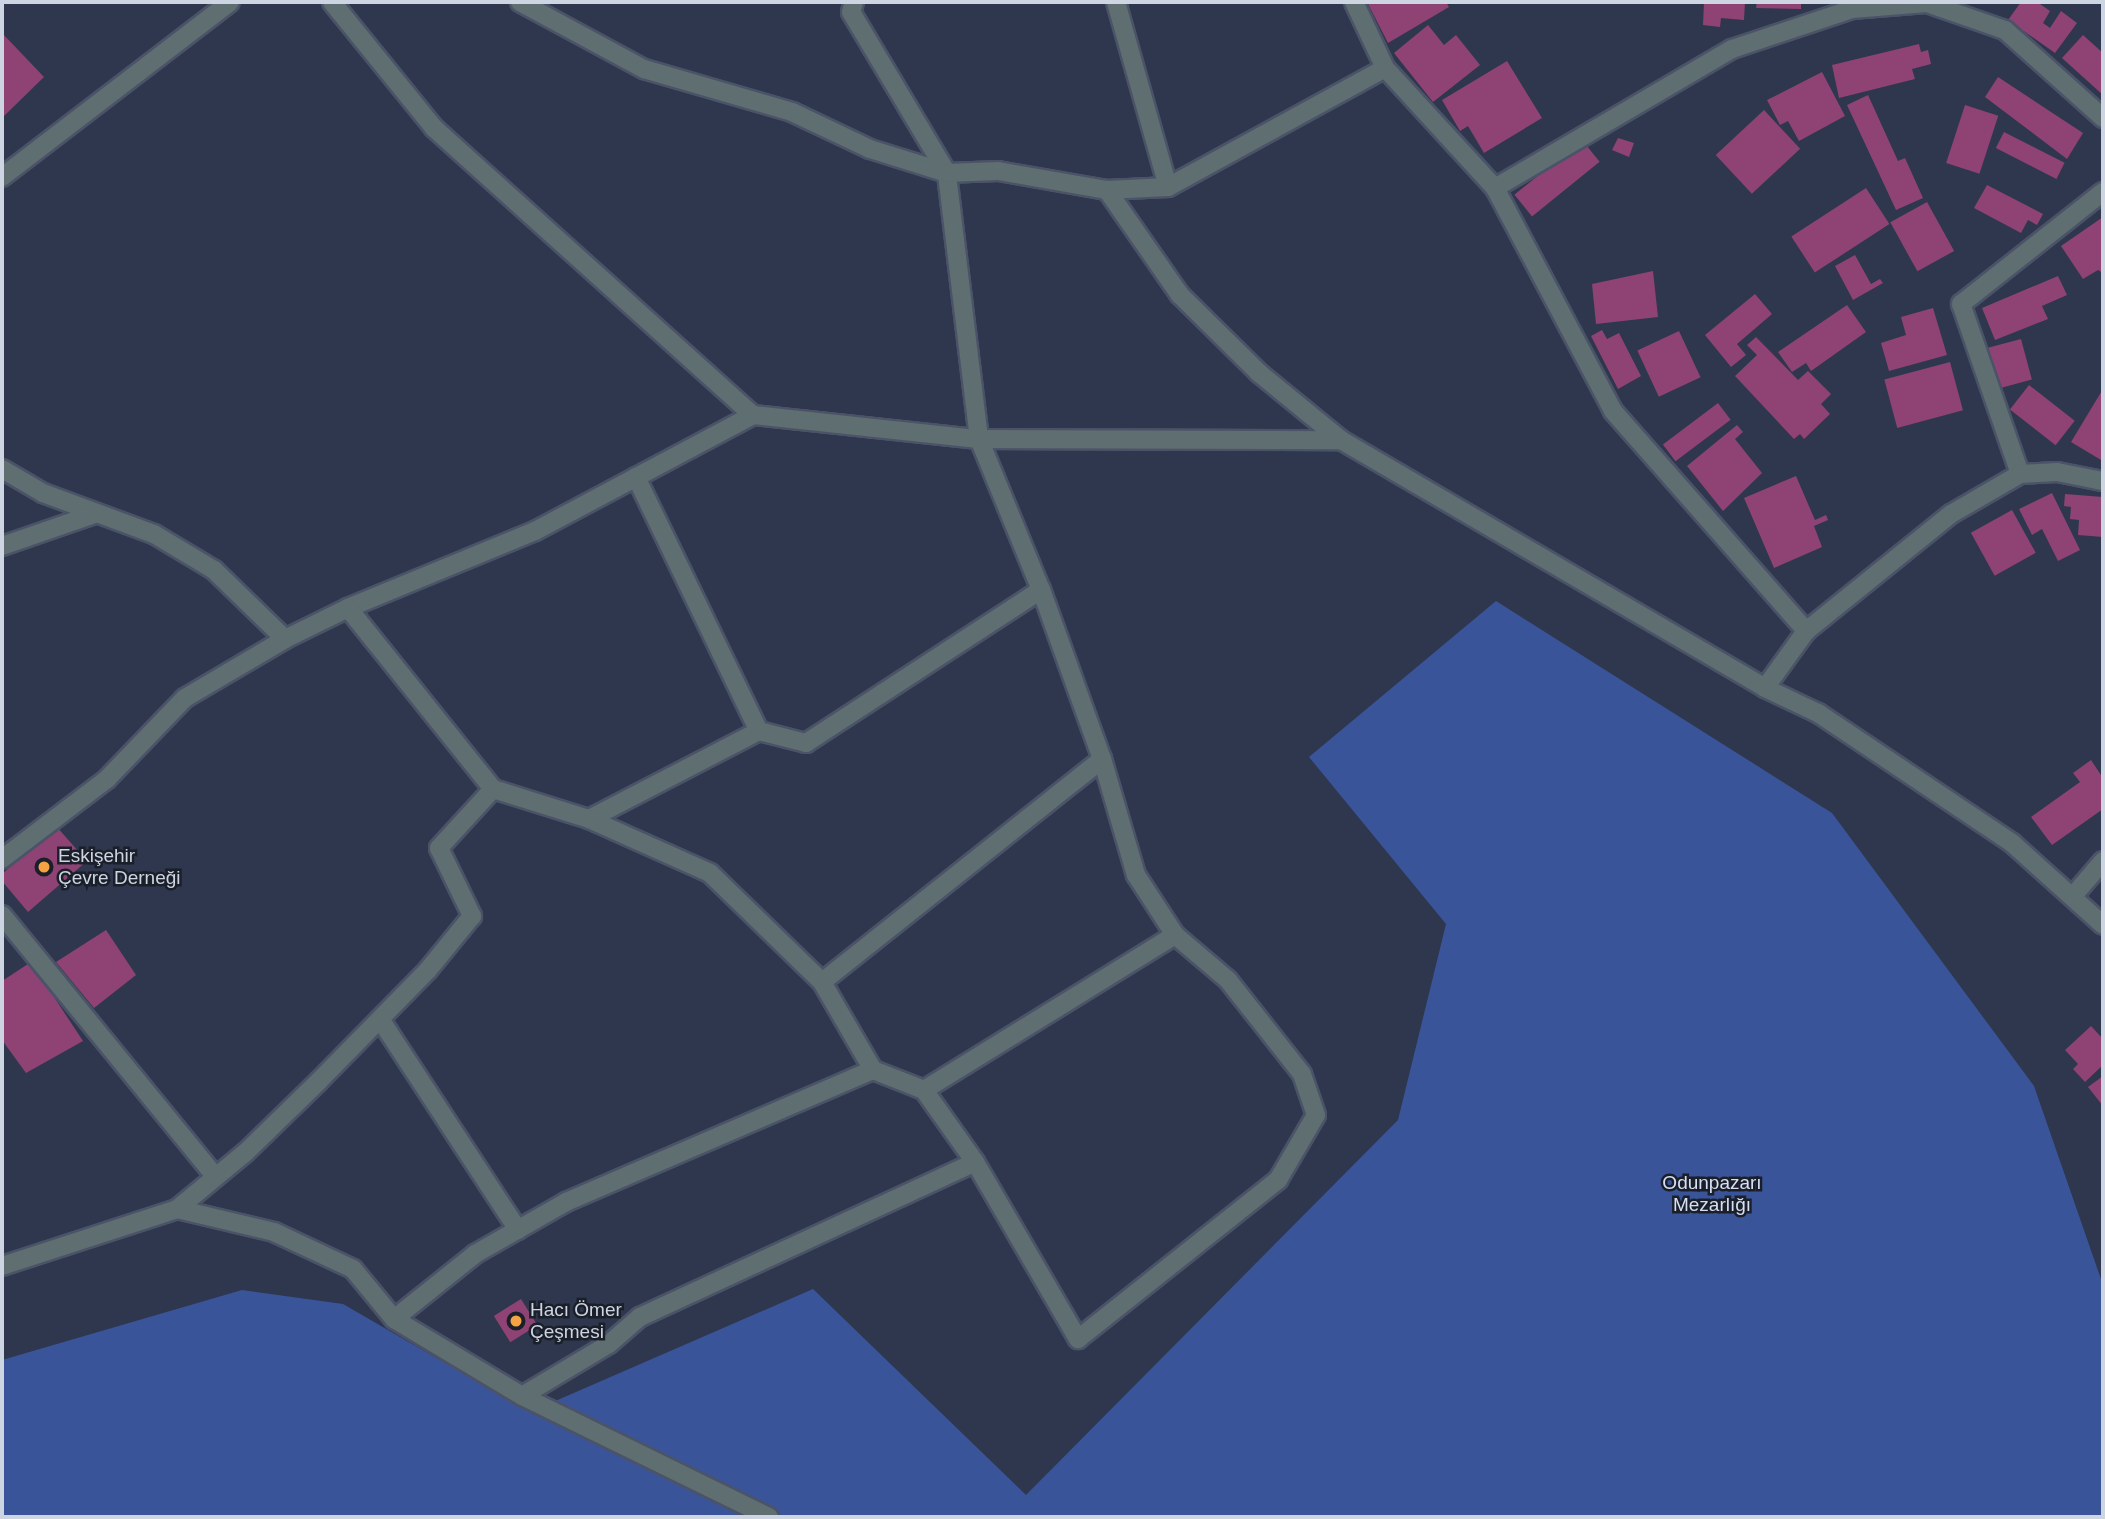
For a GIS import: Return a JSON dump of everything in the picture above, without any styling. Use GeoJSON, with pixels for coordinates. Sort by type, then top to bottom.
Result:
{"type":"FeatureCollection","features":[{"type":"Feature","properties":{"kind":"street"},"geometry":{"type":"LineString","coordinates":[[2,177],[230,2]]}},
{"type":"Feature","properties":{"kind":"street"},"geometry":{"type":"LineString","coordinates":[[332,2],[434,128],[753,415]]}},
{"type":"Feature","properties":{"kind":"street"},"geometry":{"type":"LineString","coordinates":[[520,2],[644,69],[792,112],[870,149],[947,173],[998,171],[1107,190],[1168,187],[1385,68]]}},
{"type":"Feature","properties":{"kind":"street"},"geometry":{"type":"LineString","coordinates":[[348,608],[493,789],[589,819],[709,873],[822,982],[873,1070],[924,1090],[975,1161],[1078,1339],[1278,1180],[1316,1115],[1302,1074],[1228,980],[1175,935],[1136,875],[1102,760],[1041,590],[979,439],[947,173],[851,12],[854,2]]}},
{"type":"Feature","properties":{"kind":"street"},"geometry":{"type":"LineString","coordinates":[[1116,2],[1168,187]]}},
{"type":"Feature","properties":{"kind":"street"},"geometry":{"type":"LineString","coordinates":[[1354,2],[1385,68],[1495,188],[1613,411],[1806,631]]}},
{"type":"Feature","properties":{"kind":"street"},"geometry":{"type":"LineString","coordinates":[[1495,188],[1732,49],[1853,9],[1927,4],[2005,30],[2103,118]]}},
{"type":"Feature","properties":{"kind":"street"},"geometry":{"type":"LineString","coordinates":[[1107,190],[1180,295],[1259,373],[1341,440],[1765,688],[1818,713],[2012,844],[2103,925]]}},
{"type":"Feature","properties":{"kind":"street"},"geometry":{"type":"LineString","coordinates":[[2020,474],[1961,304],[2103,192]]}},
{"type":"Feature","properties":{"kind":"street"},"geometry":{"type":"LineString","coordinates":[[2,859],[107,779],[186,698],[285,639],[348,608],[535,531],[753,415],[979,439],[1341,440]]}},
{"type":"Feature","properties":{"kind":"street"},"geometry":{"type":"LineString","coordinates":[[2,469],[43,493],[153,534],[214,570],[285,639]]}},
{"type":"Feature","properties":{"kind":"street"},"geometry":{"type":"LineString","coordinates":[[1765,688],[1806,631],[1951,514],[2020,474],[2057,472],[2103,481]]}},
{"type":"Feature","properties":{"kind":"street"},"geometry":{"type":"LineString","coordinates":[[636,477],[759,731]]}},
{"type":"Feature","properties":{"kind":"street"},"geometry":{"type":"LineString","coordinates":[[2,546],[95,514]]}},
{"type":"Feature","properties":{"kind":"street"},"geometry":{"type":"LineString","coordinates":[[589,819],[759,731],[806,743],[1041,590]]}},
{"type":"Feature","properties":{"kind":"street"},"geometry":{"type":"LineString","coordinates":[[822,982],[1102,760]]}},
{"type":"Feature","properties":{"kind":"street"},"geometry":{"type":"LineString","coordinates":[[2,1266],[177,1209],[216,1177],[380,1019],[472,916],[439,848],[493,789]]}},
{"type":"Feature","properties":{"kind":"street"},"geometry":{"type":"LineString","coordinates":[[2073,896],[2103,861]]}},
{"type":"Feature","properties":{"kind":"street"},"geometry":{"type":"LineString","coordinates":[[2,915],[216,1177]]}},
{"type":"Feature","properties":{"kind":"street"},"geometry":{"type":"LineString","coordinates":[[924,1090],[1175,935]]}},
{"type":"Feature","properties":{"kind":"street"},"geometry":{"type":"LineString","coordinates":[[380,1019],[518,1230]]}},
{"type":"Feature","properties":{"kind":"street"},"geometry":{"type":"LineString","coordinates":[[394,1319],[475,1254],[566,1202],[873,1070]]}},
{"type":"Feature","properties":{"kind":"street"},"geometry":{"type":"LineString","coordinates":[[522,1395],[609,1344],[640,1317],[975,1161]]}},
{"type":"Feature","properties":{"kind":"street"},"geometry":{"type":"LineString","coordinates":[[177,1209],[274,1232],[353,1269],[394,1319],[522,1395],[769,1517]]}},
{"type":"Feature","properties":{"kind":"green space","name":"Odunpazarı Mezarlığı"},"geometry":{"type":"Polygon","coordinates":[[[1496,601],[1832,813],[2034,1086],[2103,1285],[2103,1517],[2,1517],[2,1360],[242,1290],[343,1304],[530,1412],[813,1289],[1026,1495],[1398,1120],[1446,924],[1309,757],[1496,601]]]}},
{"type":"Feature","properties":{"kind":"building"},"geometry":{"type":"Polygon","coordinates":[[[1367,2],[1446,2],[1449,7],[1388,43],[1367,2]]]}},
{"type":"Feature","properties":{"kind":"building"},"geometry":{"type":"Polygon","coordinates":[[[1704,2],[1745,2],[1744,20],[1721,18],[1720,27],[1703,25],[1704,2]]]}},
{"type":"Feature","properties":{"kind":"building"},"geometry":{"type":"Polygon","coordinates":[[[1757,2],[1801,2],[1801,9],[1756,8],[1757,2]]]}},
{"type":"Feature","properties":{"kind":"building"},"geometry":{"type":"Polygon","coordinates":[[[2021,2],[2037,2],[2050,11],[2043,23],[2050,28],[2061,11],[2077,23],[2055,53],[2008,20],[2021,2]]]}},
{"type":"Feature","properties":{"kind":"building"},"geometry":{"type":"Polygon","coordinates":[[[1428,25],[1444,45],[1456,35],[1480,65],[1433,102],[1394,53],[1428,25]]]}},
{"type":"Feature","properties":{"kind":"building"},"geometry":{"type":"Polygon","coordinates":[[[2,33],[44,77],[2,118],[2,33]]]}},
{"type":"Feature","properties":{"kind":"building"},"geometry":{"type":"Polygon","coordinates":[[[2083,35],[2103,53],[2103,95],[2062,58],[2083,35]]]}},
{"type":"Feature","properties":{"kind":"building"},"geometry":{"type":"Polygon","coordinates":[[[1919,44],[1921,52],[1928,50],[1931,64],[1912,69],[1915,79],[1839,98],[1832,65],[1919,44]]]}},
{"type":"Feature","properties":{"kind":"building"},"geometry":{"type":"Polygon","coordinates":[[[1507,61],[1542,118],[1484,153],[1468,126],[1460,131],[1442,100],[1507,61]]]}},
{"type":"Feature","properties":{"kind":"building"},"geometry":{"type":"Polygon","coordinates":[[[1822,72],[1845,116],[1799,141],[1788,121],[1780,125],[1767,100],[1822,72]]]}},
{"type":"Feature","properties":{"kind":"building"},"geometry":{"type":"Polygon","coordinates":[[[1998,77],[2083,133],[2067,159],[1985,97],[1998,77]]]}},
{"type":"Feature","properties":{"kind":"building"},"geometry":{"type":"Polygon","coordinates":[[[1868,95],[1898,161],[1905,158],[1923,198],[1896,210],[1847,105],[1868,95]]]}},
{"type":"Feature","properties":{"kind":"building"},"geometry":{"type":"Polygon","coordinates":[[[1965,105],[1998,116],[1979,174],[1946,163],[1965,105]]]}},
{"type":"Feature","properties":{"kind":"building"},"geometry":{"type":"Polygon","coordinates":[[[1764,110],[1800,149],[1752,194],[1716,155],[1764,110]]]}},
{"type":"Feature","properties":{"kind":"building"},"geometry":{"type":"Polygon","coordinates":[[[2004,132],[2065,163],[2056,179],[1996,148],[2004,132]]]}},
{"type":"Feature","properties":{"kind":"building"},"geometry":{"type":"Polygon","coordinates":[[[1618,138],[1634,143],[1629,157],[1612,150],[1618,138]]]}},
{"type":"Feature","properties":{"kind":"building"},"geometry":{"type":"Polygon","coordinates":[[[1582,140],[1600,162],[1532,217],[1514,195],[1582,140]]]}},
{"type":"Feature","properties":{"kind":"building"},"geometry":{"type":"Polygon","coordinates":[[[1987,185],[2043,214],[2037,225],[2028,220],[2021,233],[1974,208],[1987,185]]]}},
{"type":"Feature","properties":{"kind":"building"},"geometry":{"type":"Polygon","coordinates":[[[1866,188],[1889,224],[1815,273],[1791,236],[1866,188]]]}},
{"type":"Feature","properties":{"kind":"building"},"geometry":{"type":"Polygon","coordinates":[[[1927,202],[1954,251],[1917,271],[1890,222],[1927,202]]]}},
{"type":"Feature","properties":{"kind":"building"},"geometry":{"type":"Polygon","coordinates":[[[2103,217],[2103,273],[2098,270],[2083,279],[2061,246],[2103,217]]]}},
{"type":"Feature","properties":{"kind":"building"},"geometry":{"type":"Polygon","coordinates":[[[1855,255],[1871,284],[1880,279],[1883,283],[1853,300],[1835,266],[1855,255]]]}},
{"type":"Feature","properties":{"kind":"building"},"geometry":{"type":"Polygon","coordinates":[[[1653,271],[1658,317],[1596,324],[1592,284],[1653,271]]]}},
{"type":"Feature","properties":{"kind":"building"},"geometry":{"type":"Polygon","coordinates":[[[2058,276],[2067,295],[2042,306],[2048,319],[1995,340],[1982,308],[2058,276]]]}},
{"type":"Feature","properties":{"kind":"building"},"geometry":{"type":"Polygon","coordinates":[[[1755,294],[1772,314],[1737,344],[1746,355],[1731,367],[1705,335],[1755,294]]]}},
{"type":"Feature","properties":{"kind":"building"},"geometry":{"type":"Polygon","coordinates":[[[1847,305],[1866,332],[1811,371],[1806,363],[1792,372],[1778,352],[1847,305]]]}},
{"type":"Feature","properties":{"kind":"building"},"geometry":{"type":"Polygon","coordinates":[[[1933,308],[1947,355],[1889,371],[1881,343],[1906,335],[1901,317],[1933,308]]]}},
{"type":"Feature","properties":{"kind":"building"},"geometry":{"type":"Polygon","coordinates":[[[1602,330],[1607,339],[1619,333],[1641,376],[1618,389],[1591,336],[1602,330]]]}},
{"type":"Feature","properties":{"kind":"building"},"geometry":{"type":"Polygon","coordinates":[[[1679,331],[1701,377],[1659,397],[1637,350],[1679,331]]]}},
{"type":"Feature","properties":{"kind":"building"},"geometry":{"type":"Polygon","coordinates":[[[1756,337],[1798,380],[1808,371],[1831,394],[1821,404],[1830,414],[1804,439],[1800,434],[1794,439],[1735,376],[1757,355],[1747,345],[1756,337]]]}},
{"type":"Feature","properties":{"kind":"building"},"geometry":{"type":"Polygon","coordinates":[[[2021,339],[2032,380],[1993,390],[1982,349],[2021,339]]]}},
{"type":"Feature","properties":{"kind":"building"},"geometry":{"type":"Polygon","coordinates":[[[1950,362],[1963,410],[1897,428],[1884,380],[1950,362]]]}},
{"type":"Feature","properties":{"kind":"building"},"geometry":{"type":"Polygon","coordinates":[[[2029,385],[2075,421],[2056,445],[2010,409],[2029,385]]]}},
{"type":"Feature","properties":{"kind":"building"},"geometry":{"type":"Polygon","coordinates":[[[2103,389],[2103,457],[2101,460],[2071,442],[2103,389]]]}},
{"type":"Feature","properties":{"kind":"building"},"geometry":{"type":"Polygon","coordinates":[[[1718,403],[1731,420],[1676,461],[1663,445],[1718,403]]]}},
{"type":"Feature","properties":{"kind":"building"},"geometry":{"type":"Polygon","coordinates":[[[1737,425],[1743,432],[1735,439],[1762,473],[1723,511],[1687,466],[1737,425]]]}},
{"type":"Feature","properties":{"kind":"building"},"geometry":{"type":"Polygon","coordinates":[[[1796,476],[1815,520],[1826,515],[1828,520],[1814,526],[1822,547],[1774,568],[1744,498],[1796,476]]]}},
{"type":"Feature","properties":{"kind":"building"},"geometry":{"type":"Polygon","coordinates":[[[2052,493],[2080,550],[2058,561],[2042,529],[2032,535],[2019,509],[2052,493]]]}},
{"type":"Feature","properties":{"kind":"building"},"geometry":{"type":"Polygon","coordinates":[[[2065,494],[2103,497],[2103,537],[2078,535],[2079,520],[2070,519],[2071,507],[2064,506],[2065,494]]]}},
{"type":"Feature","properties":{"kind":"building"},"geometry":{"type":"Polygon","coordinates":[[[2012,510],[2036,553],[1995,576],[1971,533],[2012,510]]]}},
{"type":"Feature","properties":{"kind":"building"},"geometry":{"type":"Polygon","coordinates":[[[2091,760],[2103,778],[2103,809],[2052,845],[2031,817],[2080,782],[2073,773],[2091,760]]]}},
{"type":"Feature","properties":{"kind":"building","name":"Eskişehir Çevre Derneği"},"geometry":{"type":"Polygon","coordinates":[[[56,826],[87,861],[28,912],[2,881],[2,874],[56,826]]]}},
{"type":"Feature","properties":{"kind":"building"},"geometry":{"type":"Polygon","coordinates":[[[106,930],[136,975],[94,1008],[56,962],[106,930]]]}},
{"type":"Feature","properties":{"kind":"building"},"geometry":{"type":"Polygon","coordinates":[[[31,962],[83,1041],[26,1073],[2,1040],[2,981],[31,962]]]}},
{"type":"Feature","properties":{"kind":"building"},"geometry":{"type":"Polygon","coordinates":[[[2091,1026],[2103,1039],[2103,1065],[2085,1082],[2073,1069],[2078,1064],[2065,1050],[2091,1026]]]}},
{"type":"Feature","properties":{"kind":"building"},"geometry":{"type":"Polygon","coordinates":[[[2103,1076],[2103,1106],[2088,1087],[2103,1076]]]}},
{"type":"Feature","properties":{"kind":"building","name":"Hacı Ömer Çeşmesi"},"geometry":{"type":"Polygon","coordinates":[[[521,1299],[537,1325],[510,1342],[494,1316],[521,1299]]]}},
{"type":"Feature","properties":{"kind":"place","name":"Eskişehir Çevre Derneği"},"geometry":{"type":"Point","coordinates":[44,867]}},
{"type":"Feature","properties":{"kind":"place","name":"Hacı Ömer Çeşmesi"},"geometry":{"type":"Point","coordinates":[516,1321]}}]}
